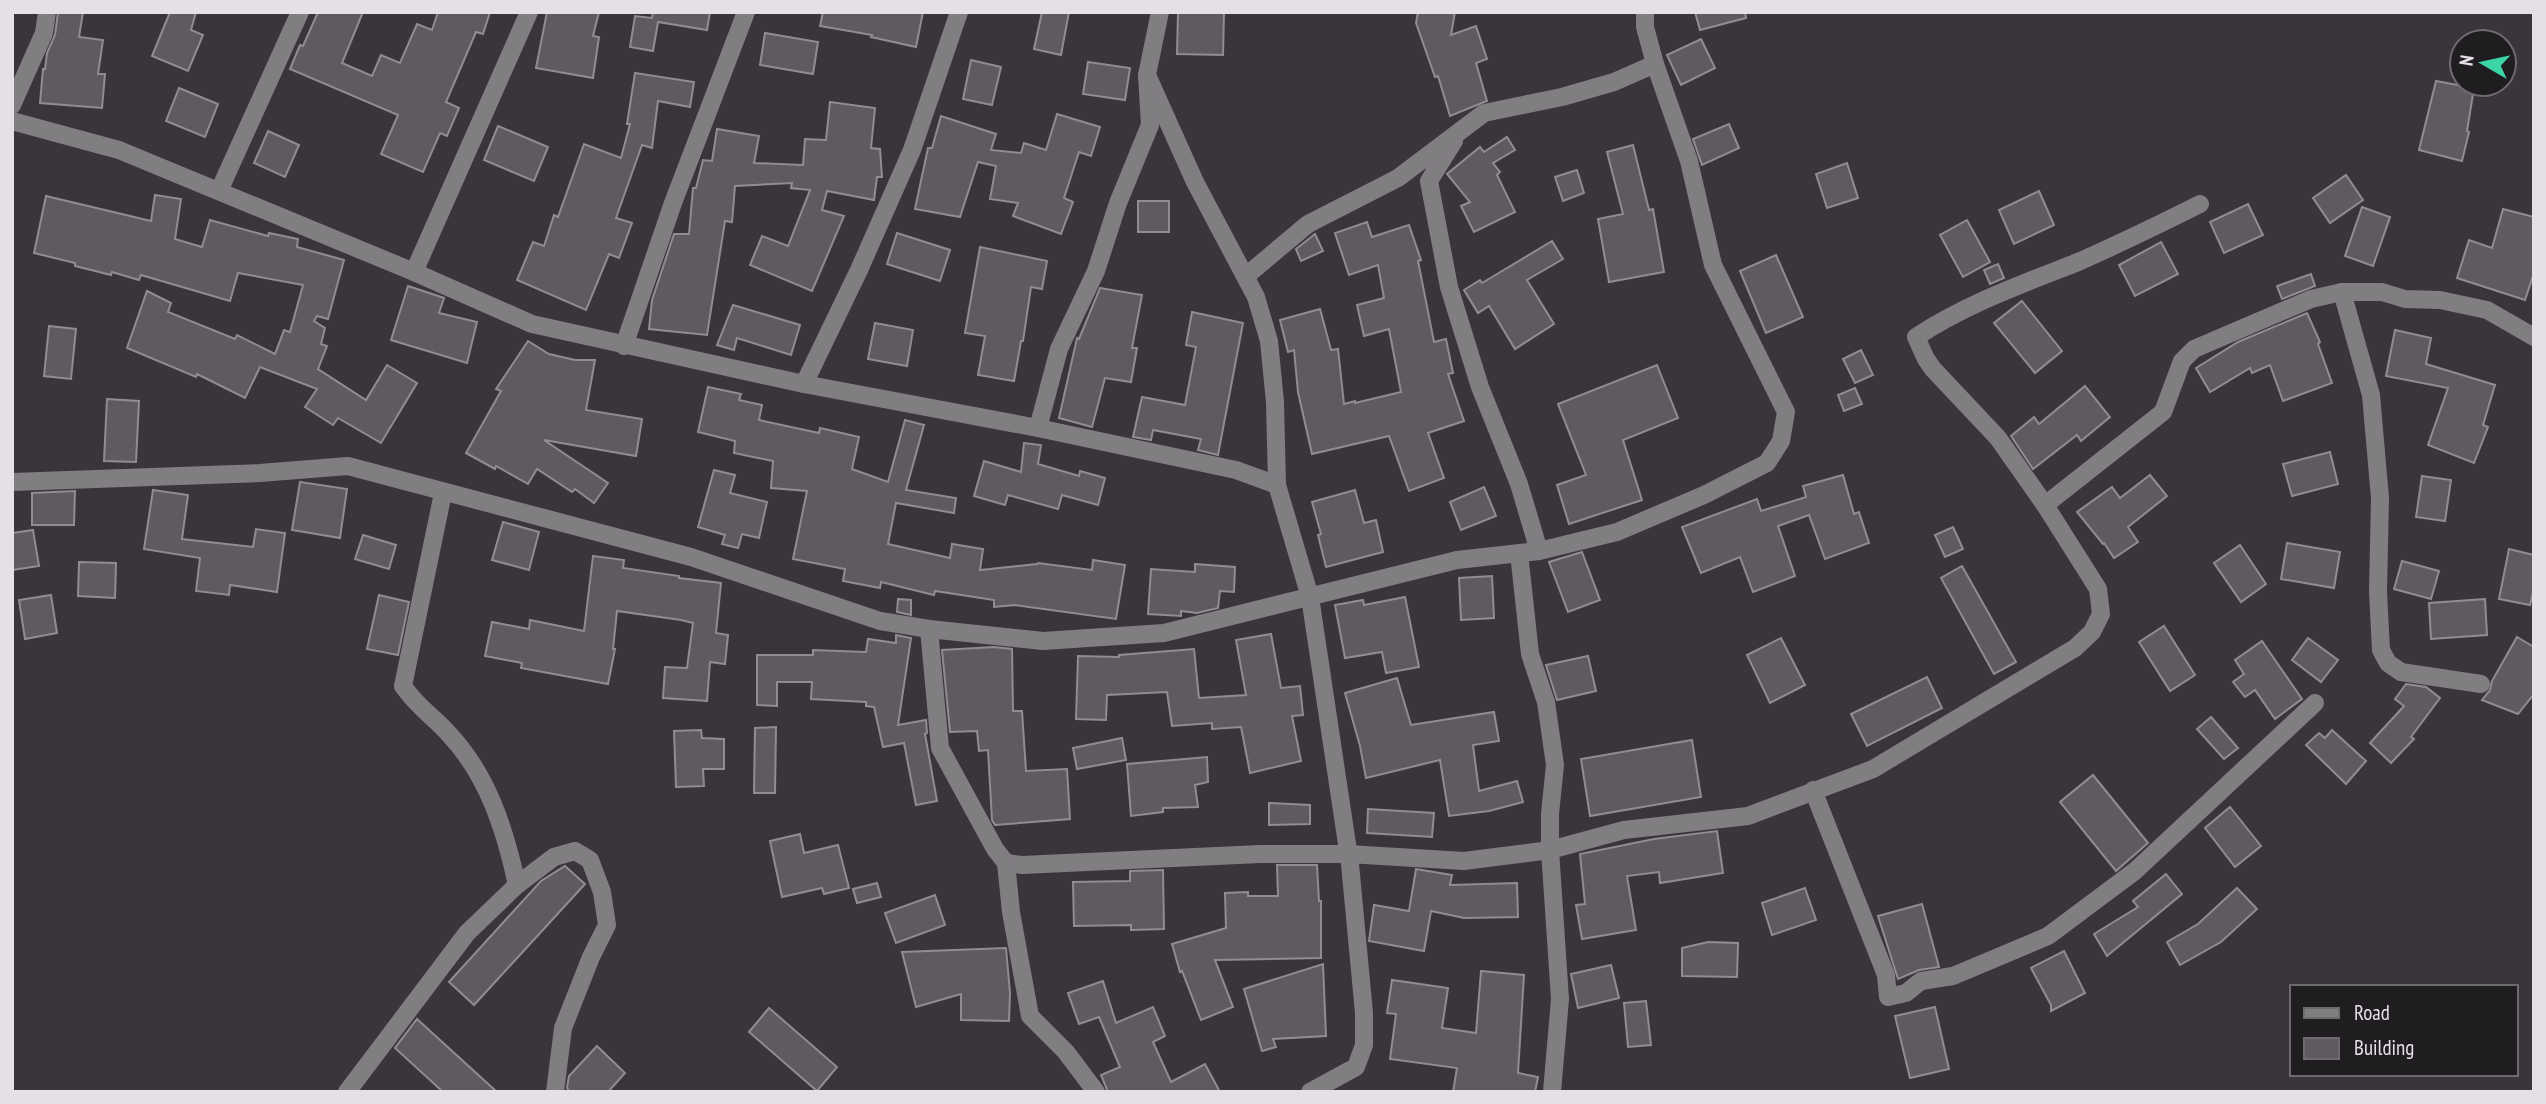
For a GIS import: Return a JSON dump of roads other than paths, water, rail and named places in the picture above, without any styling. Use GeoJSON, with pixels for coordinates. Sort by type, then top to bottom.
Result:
{"type":"FeatureCollection","features":[{"type":"Feature","properties":{"kind":"street"},"geometry":{"type":"LineString","coordinates":[[12,105],[44,33],[47,12]]}},
{"type":"Feature","properties":{"kind":"street"},"geometry":{"type":"LineString","coordinates":[[219,191],[300,12]]}},
{"type":"Feature","properties":{"kind":"street"},"geometry":{"type":"LineString","coordinates":[[414,272],[529,12]]}},
{"type":"Feature","properties":{"kind":"street"},"geometry":{"type":"LineString","coordinates":[[624,346],[673,203],[746,12]]}},
{"type":"Feature","properties":{"kind":"street"},"geometry":{"type":"LineString","coordinates":[[804,384],[859,270],[912,150],[959,12]]}},
{"type":"Feature","properties":{"kind":"street"},"geometry":{"type":"LineString","coordinates":[[1038,428],[1059,349],[1096,271],[1118,203],[1150,125],[1147,75],[1160,12]]}},
{"type":"Feature","properties":{"kind":"street"},"geometry":{"type":"LineString","coordinates":[[12,482],[246,474],[348,466],[691,557],[880,621],[1043,641],[1164,633],[1457,560],[1539,551],[1617,532],[1704,495],[1767,463],[1781,441],[1786,412],[1713,265],[1689,161],[1655,64],[1645,27],[1644,12]]}},
{"type":"Feature","properties":{"kind":"street"},"geometry":{"type":"LineString","coordinates":[[1246,276],[1308,224],[1398,178],[1484,113],[1562,97],[1614,82],[1655,64]]}},
{"type":"Feature","properties":{"kind":"street"},"geometry":{"type":"LineString","coordinates":[[1147,75],[1195,182],[1256,297],[1269,341],[1275,402],[1277,485],[1310,597],[1348,854],[1364,1013],[1364,1045],[1356,1067],[1310,1092]]}},
{"type":"Feature","properties":{"kind":"street"},"geometry":{"type":"LineString","coordinates":[[12,121],[119,150],[414,272],[532,324],[804,384],[1038,428],[1236,470],[1277,485]]}},
{"type":"Feature","properties":{"kind":"street"},"geometry":{"type":"LineString","coordinates":[[1459,133],[1429,181],[1447,274],[1480,387],[1519,484],[1539,551]]}},
{"type":"Feature","properties":{"kind":"street"},"geometry":{"type":"LineString","coordinates":[[1006,863],[1022,865],[1260,854],[1348,854],[1464,861],[1550,850],[1623,830],[1748,816],[1873,769],[2075,648],[2092,632],[2101,614],[2098,589],[2045,505],[1998,438],[1933,369],[1916,337],[1943,319],[2124,242],[2200,204]]}},
{"type":"Feature","properties":{"kind":"street"},"geometry":{"type":"LineString","coordinates":[[2045,505],[2163,412],[2182,361],[2194,349],[2311,299],[2343,292],[2382,292],[2405,299],[2441,300],[2487,310],[2534,337]]}},
{"type":"Feature","properties":{"kind":"street"},"geometry":{"type":"LineString","coordinates":[[2343,292],[2371,395],[2381,498],[2378,592],[2381,650],[2388,663],[2401,672],[2481,684]]}},
{"type":"Feature","properties":{"kind":"street"},"geometry":{"type":"LineString","coordinates":[[443,493],[403,686],[416,705],[449,733],[486,785],[507,839],[517,885]]}},
{"type":"Feature","properties":{"kind":"street"},"geometry":{"type":"LineString","coordinates":[[1519,553],[1530,654],[1546,702],[1555,765],[1550,814],[1550,850],[1560,999],[1552,1092]]}},
{"type":"Feature","properties":{"kind":"street"},"geometry":{"type":"LineString","coordinates":[[929,629],[940,748],[995,849],[1006,863],[1011,912],[1030,1016],[1066,1052],[1096,1092]]}},
{"type":"Feature","properties":{"kind":"street"},"geometry":{"type":"LineString","coordinates":[[1813,790],[1885,975],[1888,997],[1906,993],[1921,982],[1953,976],[2048,936],[2134,871],[2315,703]]}},
{"type":"Feature","properties":{"kind":"street"},"geometry":{"type":"LineString","coordinates":[[347,1092],[467,933],[517,885],[554,857],[575,851],[590,860],[602,892],[607,925],[591,957],[563,1028],[555,1092]]}}]}
